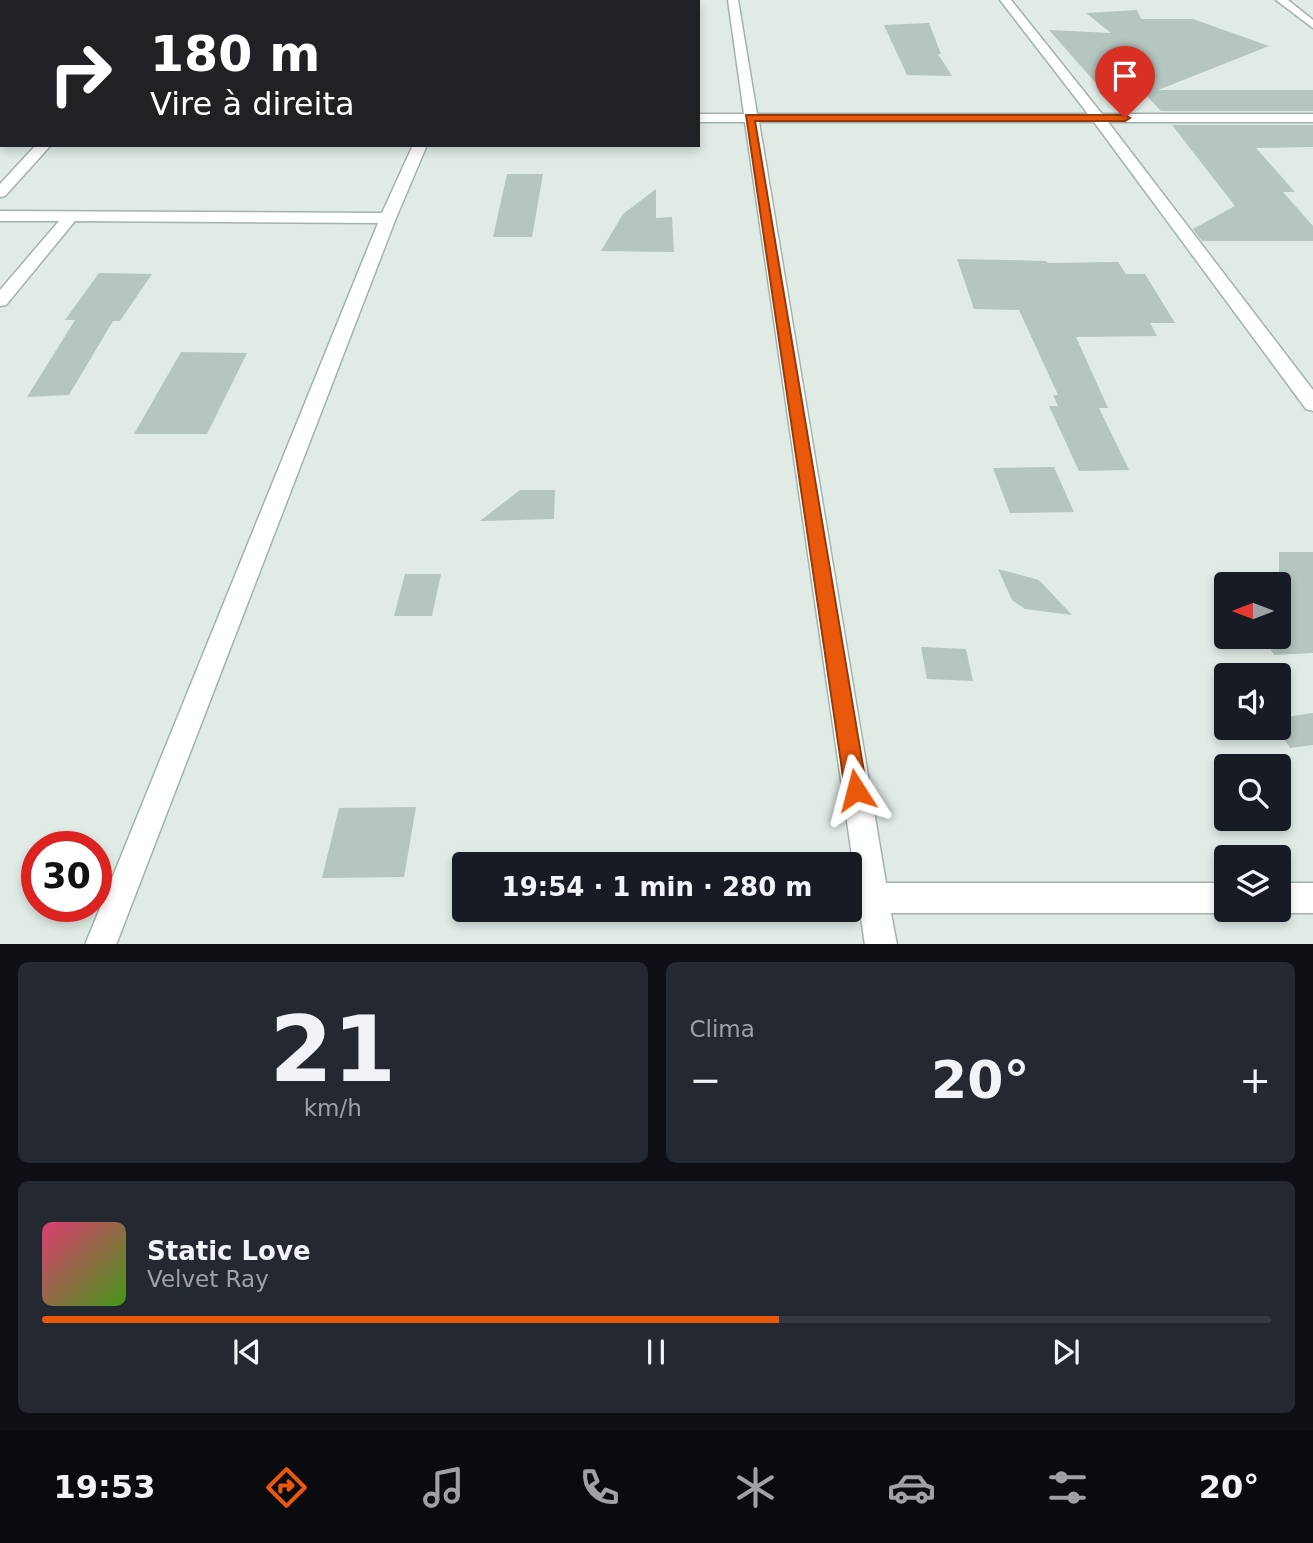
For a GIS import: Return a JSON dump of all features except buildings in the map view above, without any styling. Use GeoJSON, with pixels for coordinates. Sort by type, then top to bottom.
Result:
{"type":"FeatureCollection","features":[{"type":"Feature","properties":{"kind":"street"},"geometry":{"type":"LineString","coordinates":[[733,0],[749,118],[881,944]]}},
{"type":"Feature","properties":{"kind":"street"},"geometry":{"type":"LineString","coordinates":[[1005,0],[1098,118],[1313,404]]}},
{"type":"Feature","properties":{"kind":"street"},"geometry":{"type":"LineString","coordinates":[[1281,0],[1313,25]]}},
{"type":"Feature","properties":{"kind":"street"},"geometry":{"type":"LineString","coordinates":[[700,118],[1313,118]]}},
{"type":"Feature","properties":{"kind":"street"},"geometry":{"type":"LineString","coordinates":[[0,193],[42,147]]}},
{"type":"Feature","properties":{"kind":"street"},"geometry":{"type":"LineString","coordinates":[[100,944],[388,218],[420,147]]}},
{"type":"Feature","properties":{"kind":"street"},"geometry":{"type":"LineString","coordinates":[[0,216],[69,219],[388,218]]}},
{"type":"Feature","properties":{"kind":"street"},"geometry":{"type":"LineString","coordinates":[[0,301],[69,219]]}},
{"type":"Feature","properties":{"kind":"street"},"geometry":{"type":"LineString","coordinates":[[873,898],[1214,898]]}},
{"type":"Feature","properties":{"kind":"street"},"geometry":{"type":"LineString","coordinates":[[1291,898],[1313,898]]}},
{"type":"Feature","properties":{"kind":"route"},"geometry":{"type":"LineString","coordinates":[[856,790],[749,118],[1125,118]]}}]}
